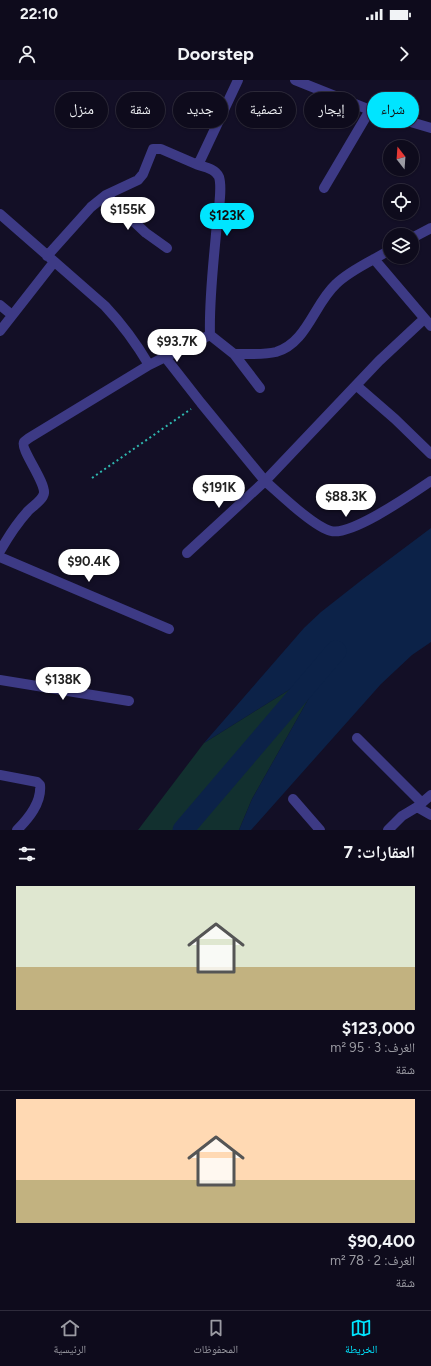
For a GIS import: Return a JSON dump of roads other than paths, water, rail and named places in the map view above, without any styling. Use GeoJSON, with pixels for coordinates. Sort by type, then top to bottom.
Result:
{"type":"FeatureCollection","features":[{"type":"Feature","properties":{"kind":"street"},"geometry":{"type":"LineString","coordinates":[[198,165],[238,80]]}},
{"type":"Feature","properties":{"kind":"street"},"geometry":{"type":"LineString","coordinates":[[296,80],[367,109]]}},
{"type":"Feature","properties":{"kind":"street"},"geometry":{"type":"LineString","coordinates":[[324,188],[367,115]]}},
{"type":"Feature","properties":{"kind":"street"},"geometry":{"type":"LineString","coordinates":[[419,124],[431,128]]}},
{"type":"Feature","properties":{"kind":"street"},"geometry":{"type":"LineString","coordinates":[[0,331],[51,259],[91,207],[106,195],[138,180],[143,174],[151,153],[157,148],[214,170],[218,174],[220,183],[219,208],[210,302],[210,335]]}},
{"type":"Feature","properties":{"kind":"street"},"geometry":{"type":"LineString","coordinates":[[106,195],[146,233],[167,248]]}},
{"type":"Feature","properties":{"kind":"street"},"geometry":{"type":"LineString","coordinates":[[0,214],[105,306],[119,321],[149,364]]}},
{"type":"Feature","properties":{"kind":"street"},"geometry":{"type":"LineString","coordinates":[[419,234],[431,228]]}},
{"type":"Feature","properties":{"kind":"street"},"geometry":{"type":"LineString","coordinates":[[234,354],[276,352],[289,346],[303,332],[324,299],[336,284],[358,268],[383,254]]}},
{"type":"Feature","properties":{"kind":"street"},"geometry":{"type":"LineString","coordinates":[[187,553],[265,481],[357,386],[379,361],[428,323],[374,259]]}},
{"type":"Feature","properties":{"kind":"street"},"geometry":{"type":"LineString","coordinates":[[0,305],[12,315]]}},
{"type":"Feature","properties":{"kind":"street"},"geometry":{"type":"LineString","coordinates":[[210,335],[234,354],[260,388]]}},
{"type":"Feature","properties":{"kind":"street"},"geometry":{"type":"LineString","coordinates":[[0,551],[18,522],[44,494],[36,471],[25,450],[24,442],[149,364],[210,335]]}},
{"type":"Feature","properties":{"kind":"street"},"geometry":{"type":"LineString","coordinates":[[166,357],[201,403],[265,481],[308,518],[326,530],[342,532],[405,499],[431,480]]}},
{"type":"Feature","properties":{"kind":"street"},"geometry":{"type":"LineString","coordinates":[[357,386],[395,419],[431,454]]}},
{"type":"Feature","properties":{"kind":"street"},"geometry":{"type":"LineString","coordinates":[[0,557],[169,629]]}},
{"type":"Feature","properties":{"kind":"street"},"geometry":{"type":"LineString","coordinates":[[0,680],[129,701]]}},
{"type":"Feature","properties":{"kind":"street"},"geometry":{"type":"LineString","coordinates":[[356,738],[431,815]]}},
{"type":"Feature","properties":{"kind":"street"},"geometry":{"type":"LineString","coordinates":[[0,776],[36,782],[40,785],[41,792],[29,818],[16,830]]}},
{"type":"Feature","properties":{"kind":"street"},"geometry":{"type":"LineString","coordinates":[[388,830],[402,816],[420,805],[431,795]]}},
{"type":"Feature","properties":{"kind":"street"},"geometry":{"type":"LineString","coordinates":[[293,799],[320,830]]}},
{"type":"Feature","properties":{"kind":"water"},"geometry":{"type":"Polygon","coordinates":[[[431,528],[431,642],[412,655],[381,684],[251,830],[239,830],[252,799],[309,698],[316,673],[204,743],[304,628],[321,612],[431,528]]]}},
{"type":"Feature","properties":{"kind":"waterway"},"geometry":{"type":"LineString","coordinates":[[183,830],[336,651]]}}]}
